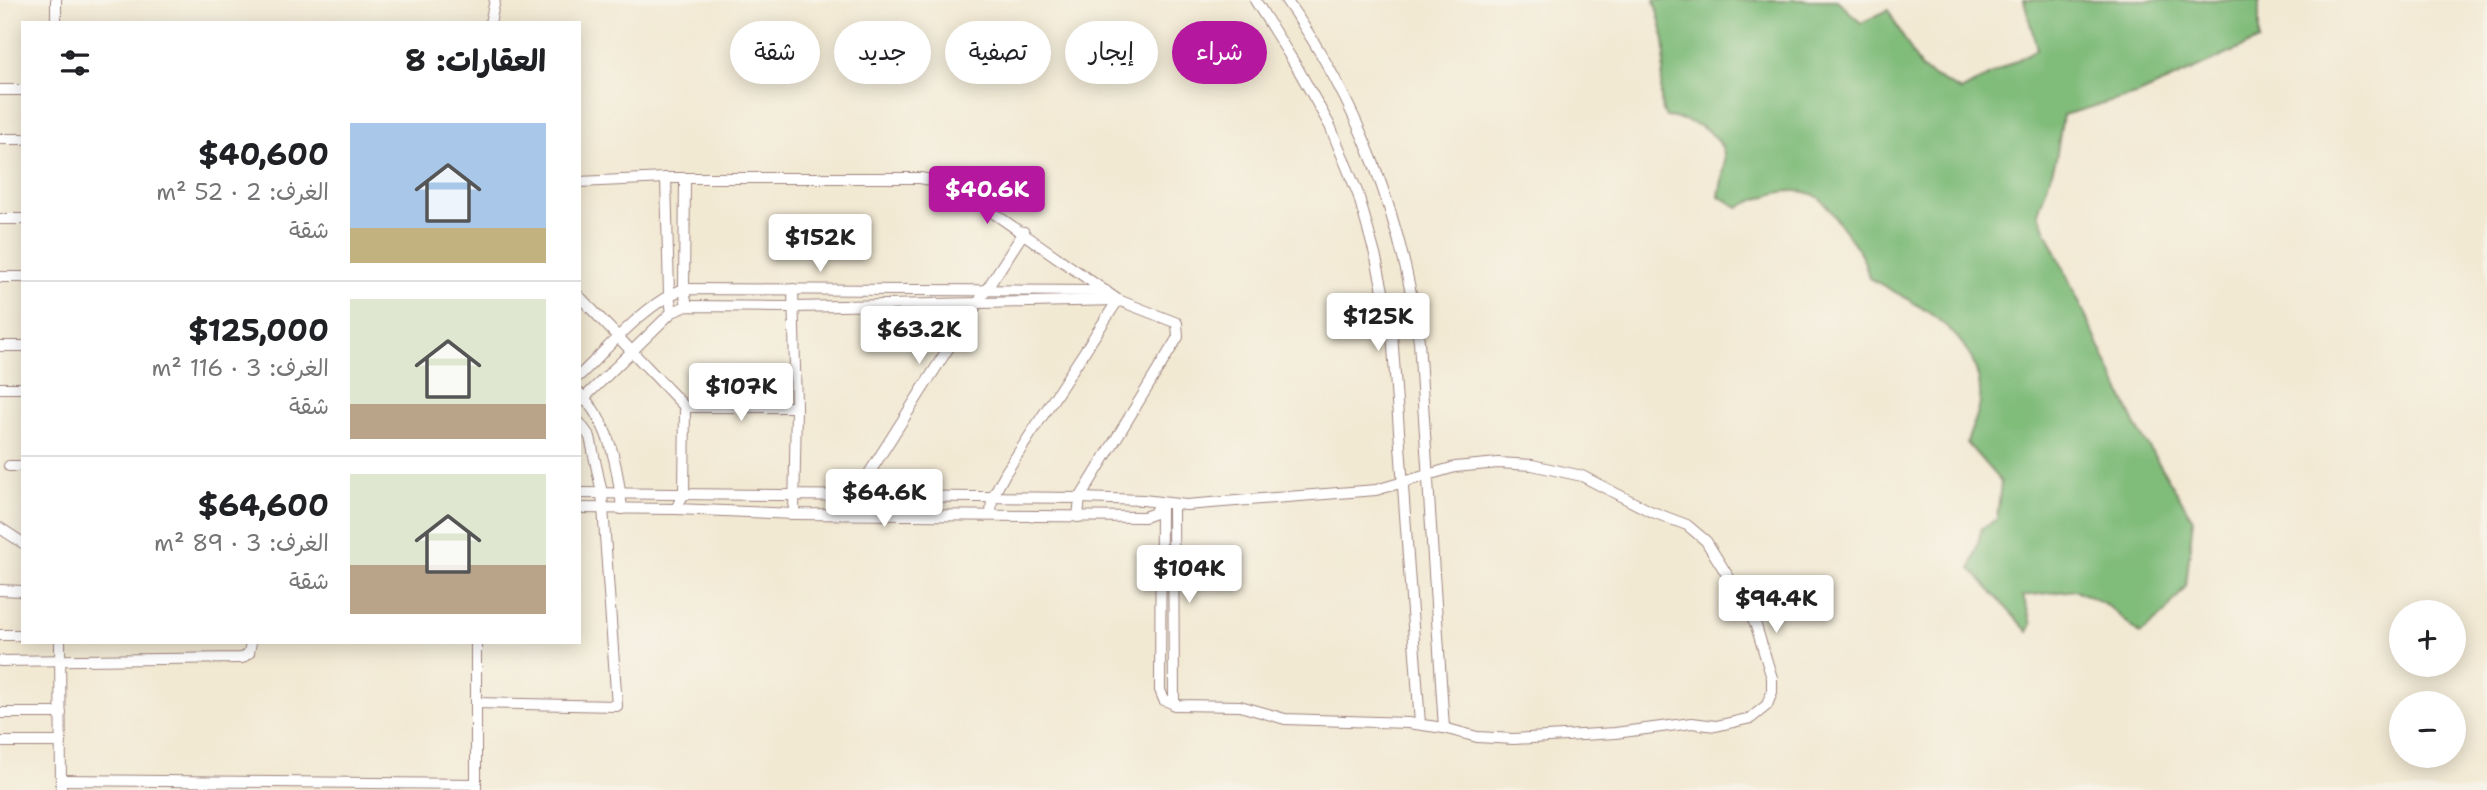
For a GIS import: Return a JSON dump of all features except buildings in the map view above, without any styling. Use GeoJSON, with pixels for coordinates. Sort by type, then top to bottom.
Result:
{"type":"FeatureCollection","features":[{"type":"Feature","properties":{"kind":"street"},"geometry":{"type":"LineString","coordinates":[[56,0],[56,21]]}},
{"type":"Feature","properties":{"kind":"street"},"geometry":{"type":"LineString","coordinates":[[490,21],[495,0]]}},
{"type":"Feature","properties":{"kind":"street"},"geometry":{"type":"LineString","coordinates":[[1255,0],[1330,126],[1358,194],[1376,258],[1392,333],[1420,724]]}},
{"type":"Feature","properties":{"kind":"street"},"geometry":{"type":"LineString","coordinates":[[1286,0],[1313,37],[1348,102],[1379,177],[1400,240],[1413,299],[1419,341],[1444,728]]}},
{"type":"Feature","properties":{"kind":"street"},"geometry":{"type":"LineString","coordinates":[[0,90],[21,90]]}},
{"type":"Feature","properties":{"kind":"street"},"geometry":{"type":"LineString","coordinates":[[0,139],[21,139]]}},
{"type":"Feature","properties":{"kind":"street"},"geometry":{"type":"LineString","coordinates":[[666,178],[669,294],[672,312]]}},
{"type":"Feature","properties":{"kind":"street"},"geometry":{"type":"LineString","coordinates":[[581,182],[666,178],[920,178],[941,182],[959,190],[1024,232],[1106,296]]}},
{"type":"Feature","properties":{"kind":"street"},"geometry":{"type":"LineString","coordinates":[[685,178],[684,289],[687,306]]}},
{"type":"Feature","properties":{"kind":"street"},"geometry":{"type":"LineString","coordinates":[[0,219],[21,219]]}},
{"type":"Feature","properties":{"kind":"street"},"geometry":{"type":"LineString","coordinates":[[856,514],[856,494],[1024,232]]}},
{"type":"Feature","properties":{"kind":"street"},"geometry":{"type":"LineString","coordinates":[[0,277],[21,277]]}},
{"type":"Feature","properties":{"kind":"street"},"geometry":{"type":"LineString","coordinates":[[581,374],[618,337],[669,294],[684,289],[986,290],[1106,296],[1177,323],[1178,337],[1080,498],[1079,517]]}},
{"type":"Feature","properties":{"kind":"street"},"geometry":{"type":"LineString","coordinates":[[793,289],[796,407],[794,514]]}},
{"type":"Feature","properties":{"kind":"street"},"geometry":{"type":"LineString","coordinates":[[622,509],[605,431],[581,398],[672,312],[687,306],[794,307],[978,303],[1106,296]]}},
{"type":"Feature","properties":{"kind":"street"},"geometry":{"type":"LineString","coordinates":[[581,298],[685,407],[684,493],[676,509]]}},
{"type":"Feature","properties":{"kind":"street"},"geometry":{"type":"LineString","coordinates":[[991,515],[992,498],[1006,472],[1118,300]]}},
{"type":"Feature","properties":{"kind":"street"},"geometry":{"type":"LineString","coordinates":[[0,346],[21,346]]}},
{"type":"Feature","properties":{"kind":"street"},"geometry":{"type":"LineString","coordinates":[[0,388],[21,388]]}},
{"type":"Feature","properties":{"kind":"street"},"geometry":{"type":"LineString","coordinates":[[685,407],[796,407]]}},
{"type":"Feature","properties":{"kind":"street"},"geometry":{"type":"LineString","coordinates":[[476,703],[617,706],[602,493],[593,446],[581,425]]}},
{"type":"Feature","properties":{"kind":"street"},"geometry":{"type":"LineString","coordinates":[[581,493],[1080,498],[1143,500],[1173,505],[1365,491],[1480,463],[1549,468],[1582,476],[1650,511],[1687,524],[1706,541],[1746,605],[1763,644],[1773,685],[1770,699],[1757,715],[1716,726],[1692,723],[1615,733],[1514,738],[1477,737],[1420,724],[1294,719],[1240,706],[1174,705],[1164,700],[1161,694],[1160,503]]}},
{"type":"Feature","properties":{"kind":"street"},"geometry":{"type":"LineString","coordinates":[[9,466],[21,466]]}},
{"type":"Feature","properties":{"kind":"street"},"geometry":{"type":"LineString","coordinates":[[581,508],[794,514],[1148,517],[1157,510],[1160,503]]}},
{"type":"Feature","properties":{"kind":"street"},"geometry":{"type":"LineString","coordinates":[[1173,505],[1174,705]]}},
{"type":"Feature","properties":{"kind":"street"},"geometry":{"type":"LineString","coordinates":[[0,528],[21,542]]}},
{"type":"Feature","properties":{"kind":"street"},"geometry":{"type":"LineString","coordinates":[[0,590],[21,591]]}},
{"type":"Feature","properties":{"kind":"street"},"geometry":{"type":"LineString","coordinates":[[1161,594],[1174,594]]}},
{"type":"Feature","properties":{"kind":"street"},"geometry":{"type":"LineString","coordinates":[[0,635],[21,635]]}},
{"type":"Feature","properties":{"kind":"street"},"geometry":{"type":"LineString","coordinates":[[60,644],[61,785],[475,787],[476,644]]}},
{"type":"Feature","properties":{"kind":"street"},"geometry":{"type":"LineString","coordinates":[[0,662],[242,658],[250,653],[251,644]]}},
{"type":"Feature","properties":{"kind":"street"},"geometry":{"type":"LineString","coordinates":[[0,713],[61,713]]}},
{"type":"Feature","properties":{"kind":"street"},"geometry":{"type":"LineString","coordinates":[[0,742],[61,742]]}},
{"type":"Feature","properties":{"kind":"green space"},"geometry":{"type":"Polygon","coordinates":[[[1654,0],[1837,0],[1861,23],[1888,10],[1922,70],[1961,91],[2037,49],[2024,0],[2259,0],[2259,40],[2139,94],[2063,115],[2056,159],[2038,213],[2137,428],[2193,519],[2186,586],[2164,614],[2140,634],[2108,606],[2076,590],[2023,596],[2032,624],[2028,632],[1971,569],[1982,528],[1997,519],[2001,482],[1967,443],[1980,402],[1978,379],[1971,358],[1960,340],[1945,325],[1908,299],[1869,278],[1859,250],[1821,199],[1812,194],[1793,191],[1738,207],[1719,196],[1724,161],[1719,142],[1699,126],[1666,117],[1663,110],[1661,93],[1665,50],[1654,0]]]}}]}
